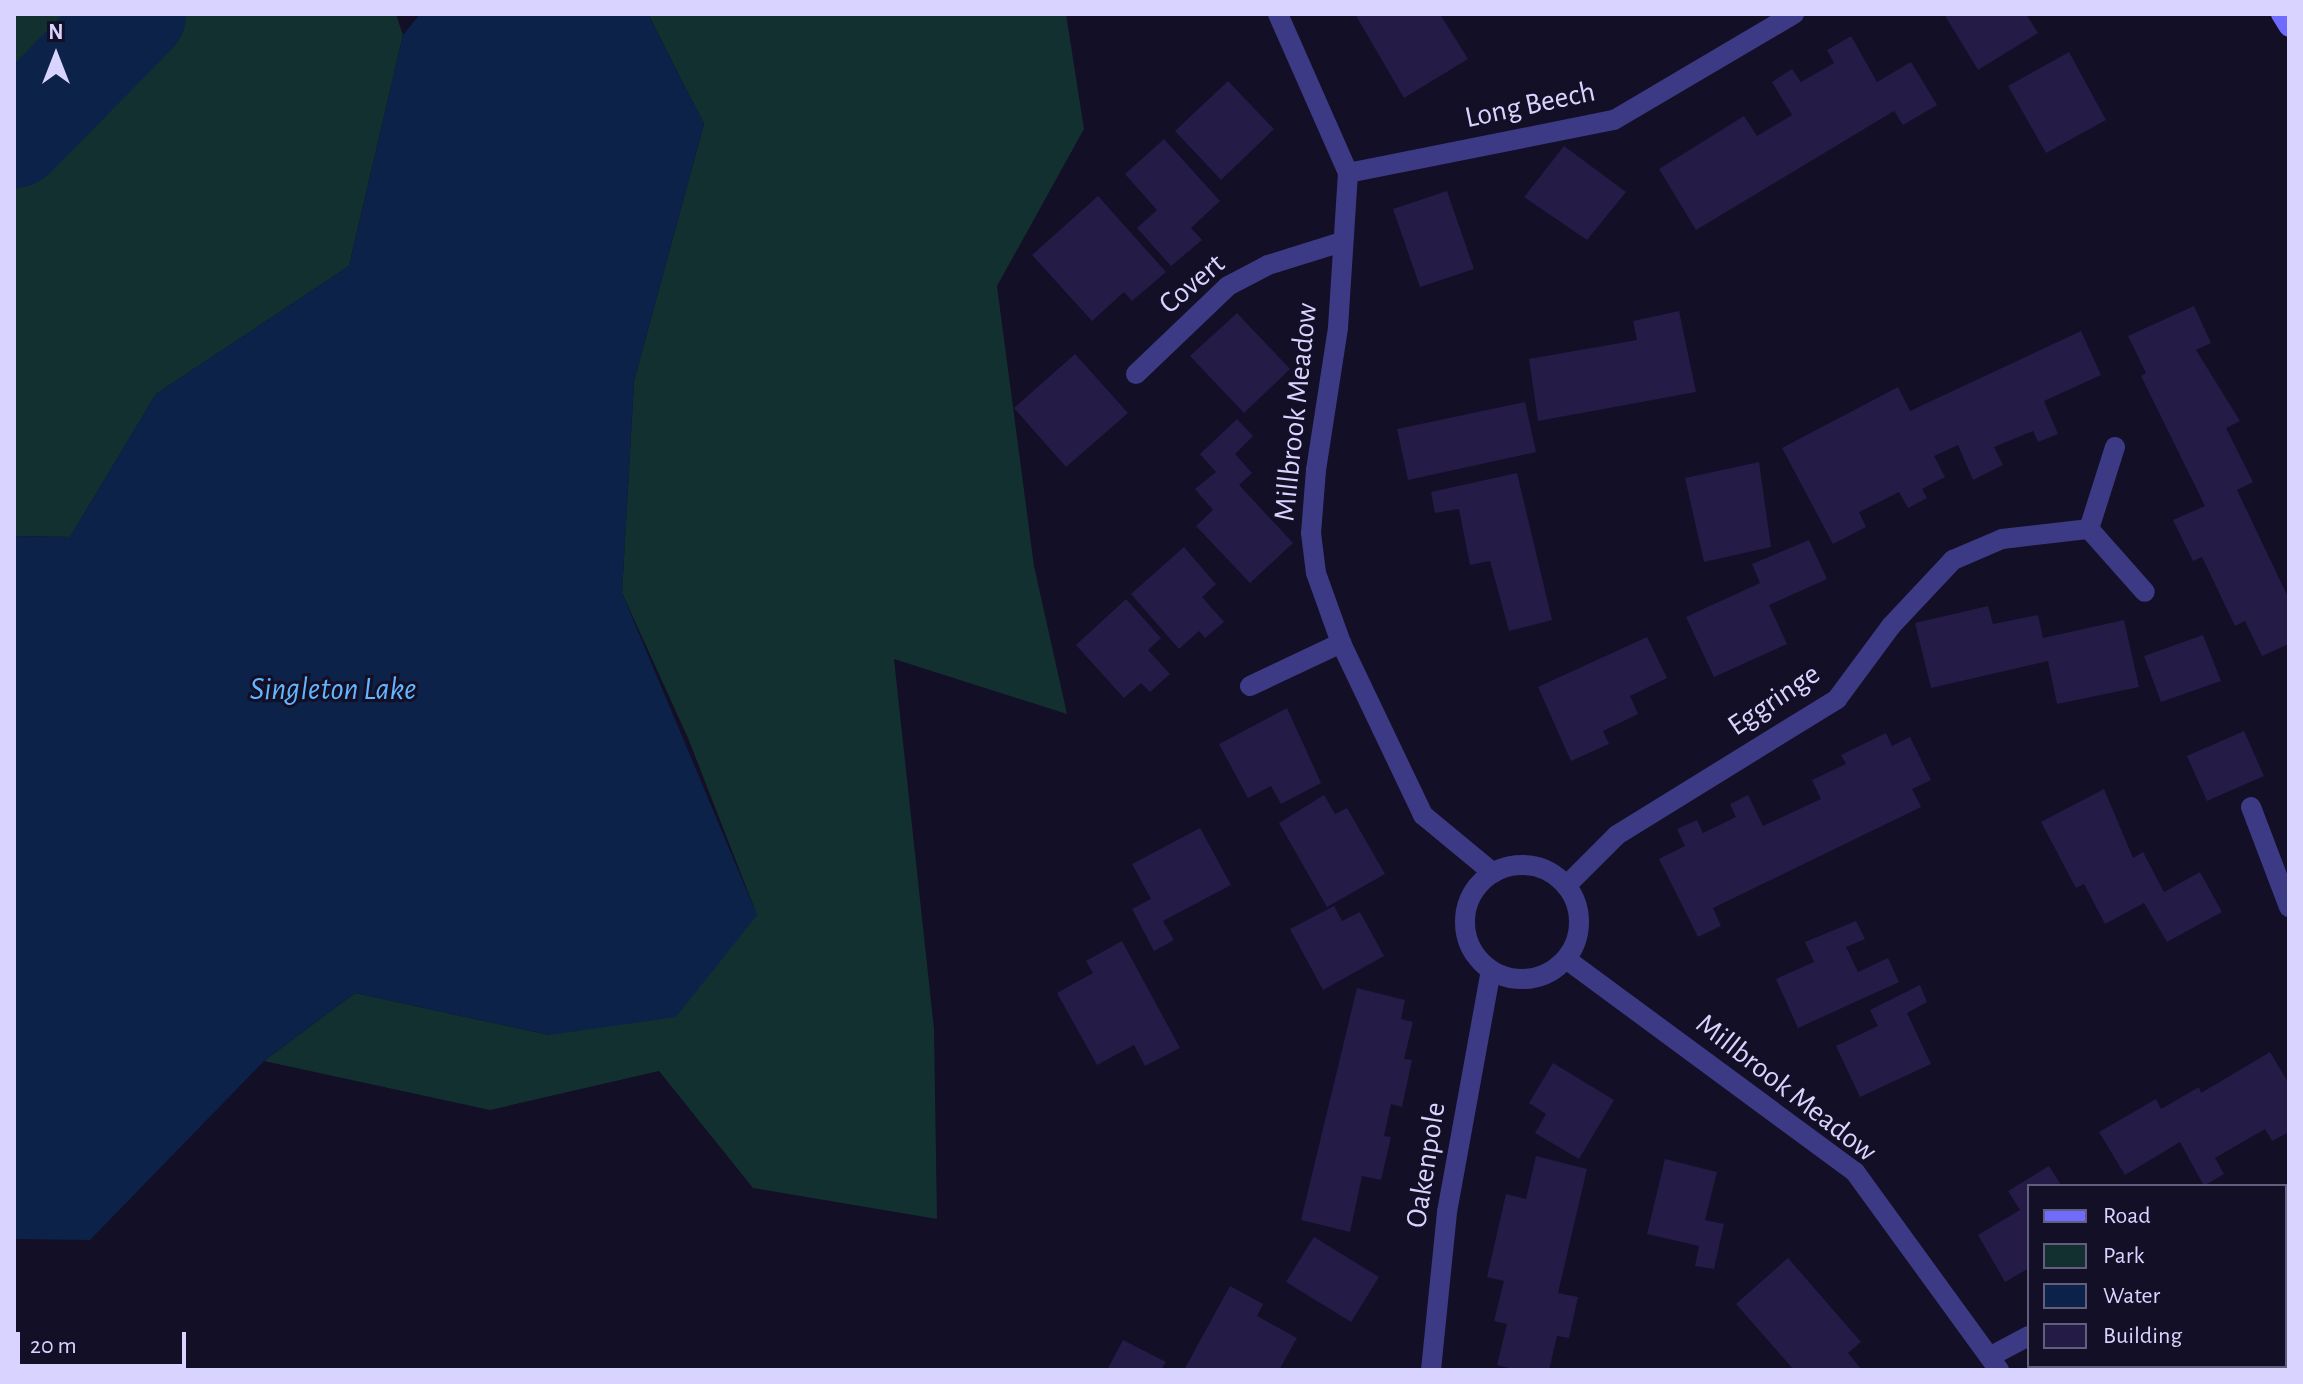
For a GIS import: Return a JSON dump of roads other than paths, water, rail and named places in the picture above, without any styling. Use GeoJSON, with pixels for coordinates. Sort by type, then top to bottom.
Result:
{"type":"FeatureCollection","features":[{"type":"Feature","properties":{"kind":"main road"},"geometry":{"type":"LineString","coordinates":[[2281,14],[2289,27]]}},
{"type":"Feature","properties":{"kind":"street","name":"Millbrook Meadow"},"geometry":{"type":"LineString","coordinates":[[1278,14],[1348,173],[1338,328],[1311,533],[1316,573],[1341,643],[1423,815],[1493,873]]}},
{"type":"Feature","properties":{"kind":"street","name":"Long Beech"},"geometry":{"type":"LineString","coordinates":[[1348,173],[1614,120],[1794,14]]}},
{"type":"Feature","properties":{"kind":"street","name":"Covert"},"geometry":{"type":"LineString","coordinates":[[1136,374],[1228,286],[1268,265],[1342,242]]}},
{"type":"Feature","properties":{"kind":"street"},"geometry":{"type":"LineString","coordinates":[[2115,447],[2089,529],[2145,592]]}},
{"type":"Feature","properties":{"kind":"street","name":"Eggringe"},"geometry":{"type":"LineString","coordinates":[[1566,886],[1617,835],[1837,699],[1891,626],[1953,560],[2002,539],[2089,529]]}},
{"type":"Feature","properties":{"kind":"street"},"geometry":{"type":"LineString","coordinates":[[1250,686],[1341,643]]}},
{"type":"Feature","properties":{"kind":"street"},"geometry":{"type":"LineString","coordinates":[[2251,807],[2289,907]]}},
{"type":"Feature","properties":{"kind":"street"},"geometry":{"type":"LineString","coordinates":[[1526,865],[1566,886],[1579,922],[1566,959],[1554,970],[1522,980],[1491,971],[1476,958],[1464,921],[1468,903],[1493,873],[1526,865]]}},
{"type":"Feature","properties":{"kind":"street","name":"Millbrook Meadow"},"geometry":{"type":"LineString","coordinates":[[1566,959],[1855,1172],[1995,1363]]}},
{"type":"Feature","properties":{"kind":"street","name":"Oakenpole"},"geometry":{"type":"LineString","coordinates":[[1431,1370],[1447,1212],[1491,971]]}},
{"type":"Feature","properties":{"kind":"street"},"geometry":{"type":"LineString","coordinates":[[1995,1363],[2027,1338]]}},
{"type":"Feature","properties":{"kind":"water","name":"Singleton Lake"},"geometry":{"type":"Polygon","coordinates":[[[420,14],[648,14],[704,124],[634,381],[622,593],[757,915],[676,1017],[549,1035],[355,993],[264,1061],[90,1240],[14,1239],[14,536],[70,537],[156,394],[349,266],[403,35],[420,14]]]}},
{"type":"Feature","properties":{"kind":"waterway"},"geometry":{"type":"LineString","coordinates":[[14,137],[135,14]]}}]}
